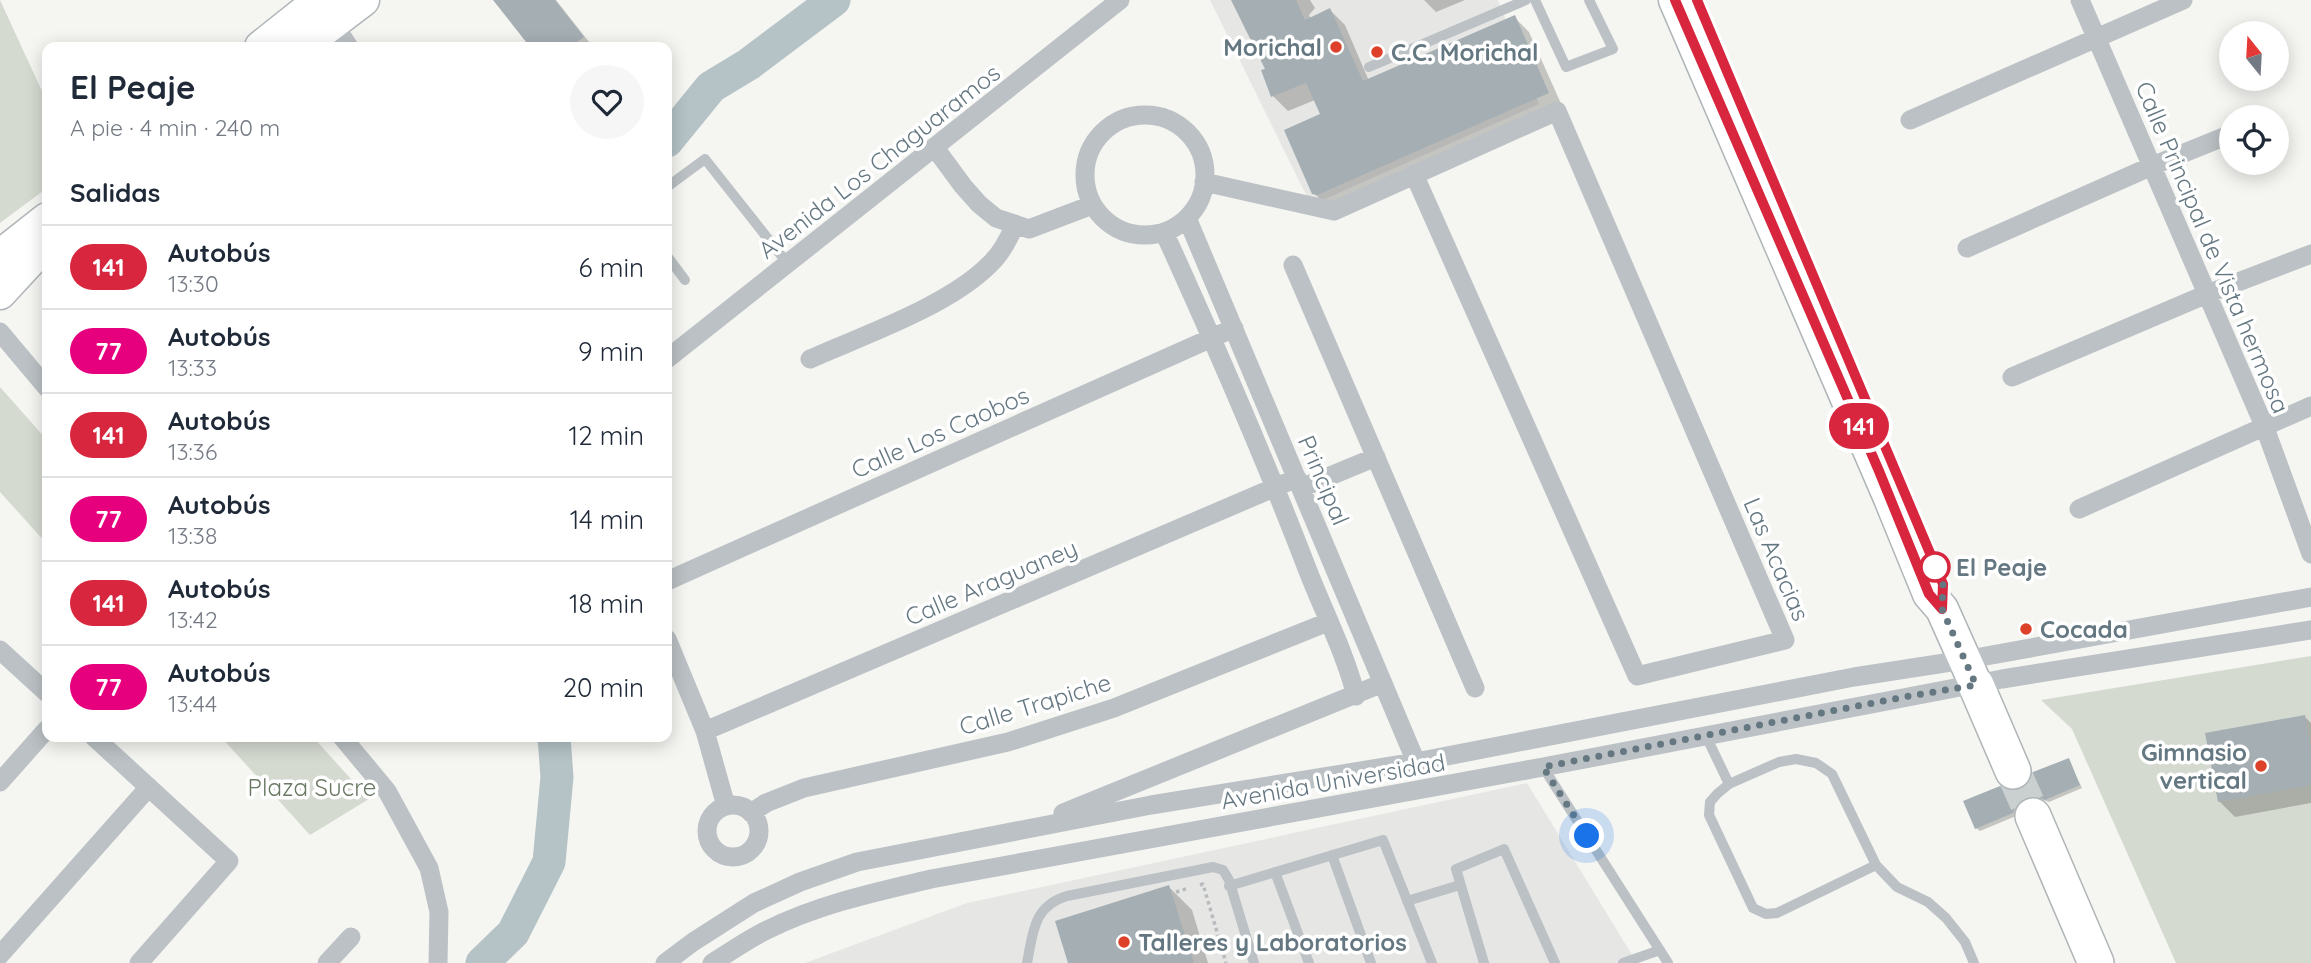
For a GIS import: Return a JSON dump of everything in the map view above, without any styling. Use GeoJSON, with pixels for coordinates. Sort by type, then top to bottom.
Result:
{"type":"FeatureCollection","features":[{"type":"Feature","properties":{"kind":"highway"},"geometry":{"type":"LineString","coordinates":[[1970,673],[2013,771]]}},
{"type":"Feature","properties":{"kind":"highway"},"geometry":{"type":"LineString","coordinates":[[2033,816],[2096,963]]}},
{"type":"Feature","properties":{"kind":"main road"},"geometry":{"type":"LineString","coordinates":[[308,42],[363,0]]}},
{"type":"Feature","properties":{"kind":"main road"},"geometry":{"type":"LineString","coordinates":[[1685,7],[1929,594],[1942,609],[1970,673]]}},
{"type":"Feature","properties":{"kind":"main road"},"geometry":{"type":"LineString","coordinates":[[276,42],[334,23]]}},
{"type":"Feature","properties":{"kind":"main road"},"geometry":{"type":"LineString","coordinates":[[0,256],[42,223]]}},
{"type":"Feature","properties":{"kind":"main road"},"geometry":{"type":"LineString","coordinates":[[0,293],[42,247]]}},
{"type":"Feature","properties":{"kind":"street","name":"Avenida Los Chaguaramos"},"geometry":{"type":"LineString","coordinates":[[672,355],[1120,0]]}},
{"type":"Feature","properties":{"kind":"street","name":"Calle Principal de Vista hermosa"},"geometry":{"type":"LineString","coordinates":[[2080,0],[2264,428],[2311,554]]}},
{"type":"Feature","properties":{"kind":"street"},"geometry":{"type":"LineString","coordinates":[[1910,120],[2183,0]]}},
{"type":"Feature","properties":{"kind":"street","name":"Las Acacias"},"geometry":{"type":"LineString","coordinates":[[1205,182],[1334,211],[1414,174],[1557,111],[1785,640],[1637,676],[1414,174]]}},
{"type":"Feature","properties":{"kind":"street"},"geometry":{"type":"LineString","coordinates":[[1143,115],[1163,118],[1181,127],[1195,142],[1203,161],[1205,182],[1199,201],[1187,218],[1164,232],[1144,235],[1123,232],[1105,221],[1092,205],[1085,186],[1085,165],[1092,146],[1105,130],[1123,120],[1143,115]]}},
{"type":"Feature","properties":{"kind":"street"},"geometry":{"type":"LineString","coordinates":[[1967,248],[2219,139]]}},
{"type":"Feature","properties":{"kind":"street"},"geometry":{"type":"LineString","coordinates":[[935,148],[979,204],[996,218],[1029,229],[1092,205]]}},
{"type":"Feature","properties":{"kind":"street","name":"Principal"},"geometry":{"type":"LineString","coordinates":[[1187,218],[1416,762]]}},
{"type":"Feature","properties":{"kind":"street"},"geometry":{"type":"LineString","coordinates":[[810,359],[937,302],[990,264],[1001,251],[1016,224]]}},
{"type":"Feature","properties":{"kind":"street","name":"Principal"},"geometry":{"type":"LineString","coordinates":[[1164,232],[1275,486],[1350,672],[1356,696]]}},
{"type":"Feature","properties":{"kind":"street"},"geometry":{"type":"LineString","coordinates":[[2012,377],[2207,294],[2311,254]]}},
{"type":"Feature","properties":{"kind":"street"},"geometry":{"type":"LineString","coordinates":[[1293,265],[1475,688]]}},
{"type":"Feature","properties":{"kind":"street","name":"Calle Los Caobos"},"geometry":{"type":"LineString","coordinates":[[672,579],[1234,328]]}},
{"type":"Feature","properties":{"kind":"street"},"geometry":{"type":"LineString","coordinates":[[0,332],[42,382]]}},
{"type":"Feature","properties":{"kind":"street"},"geometry":{"type":"LineString","coordinates":[[2079,509],[2311,406]]}},
{"type":"Feature","properties":{"kind":"street","name":"Calle Araguaney"},"geometry":{"type":"LineString","coordinates":[[705,731],[1275,486],[1299,483],[1376,457]]}},
{"type":"Feature","properties":{"kind":"street"},"geometry":{"type":"LineString","coordinates":[[1970,673],[2311,597]]}},
{"type":"Feature","properties":{"kind":"street","name":"Calle Trapiche"},"geometry":{"type":"LineString","coordinates":[[751,813],[766,803],[804,788],[1008,742],[1088,716],[1328,622]]}},
{"type":"Feature","properties":{"kind":"street"},"geometry":{"type":"LineString","coordinates":[[1970,673],[2002,679],[2311,630]]}},
{"type":"Feature","properties":{"kind":"street"},"geometry":{"type":"LineString","coordinates":[[0,650],[42,688]]}},
{"type":"Feature","properties":{"kind":"street"},"geometry":{"type":"LineString","coordinates":[[672,651],[705,731],[726,806]]}},
{"type":"Feature","properties":{"kind":"street","name":"Avenida Universidad"},"geometry":{"type":"LineString","coordinates":[[712,963],[767,930],[815,909],[906,885],[1904,697],[1970,673]]}},
{"type":"Feature","properties":{"kind":"street","name":"Avenida Universidad"},"geometry":{"type":"LineString","coordinates":[[665,963],[754,904],[800,882],[857,862],[1151,805],[1416,762],[1854,677],[1970,673]]}},
{"type":"Feature","properties":{"kind":"street","name":"Avenida Universidad"},"geometry":{"type":"LineString","coordinates":[[1019,830],[1383,683]]}},
{"type":"Feature","properties":{"kind":"street"},"geometry":{"type":"LineString","coordinates":[[0,782],[42,735]]}},
{"type":"Feature","properties":{"kind":"street"},"geometry":{"type":"LineString","coordinates":[[1528,740],[1543,767]]}},
{"type":"Feature","properties":{"kind":"street"},"geometry":{"type":"LineString","coordinates":[[100,742],[229,861],[139,963]]}},
{"type":"Feature","properties":{"kind":"street"},"geometry":{"type":"LineString","coordinates":[[346,742],[387,791],[429,868],[439,912],[438,963]]}},
{"type":"Feature","properties":{"kind":"street"},"geometry":{"type":"LineString","coordinates":[[0,955],[149,787]]}},
{"type":"Feature","properties":{"kind":"street"},"geometry":{"type":"LineString","coordinates":[[736,805],[751,813],[758,826],[759,835],[756,843],[745,854],[728,856],[715,849],[707,833],[711,816],[726,806],[736,805]]}},
{"type":"Feature","properties":{"kind":"street"},"geometry":{"type":"LineString","coordinates":[[327,963],[351,937]]}},
{"type":"Feature","properties":{"kind":"lane"},"geometry":{"type":"LineString","coordinates":[[1369,67],[1526,0]]}},
{"type":"Feature","properties":{"kind":"lane"},"geometry":{"type":"LineString","coordinates":[[1535,0],[1566,67],[1613,49],[1589,0]]}},
{"type":"Feature","properties":{"kind":"lane"},"geometry":{"type":"LineString","coordinates":[[1661,0],[1685,7]]}},
{"type":"Feature","properties":{"kind":"lane"},"geometry":{"type":"LineString","coordinates":[[672,183],[705,159],[788,264]]}},
{"type":"Feature","properties":{"kind":"lane"},"geometry":{"type":"LineString","coordinates":[[672,263],[685,280]]}},
{"type":"Feature","properties":{"kind":"lane"},"geometry":{"type":"LineString","coordinates":[[1706,736],[1729,784]]}},
{"type":"Feature","properties":{"kind":"lane"},"geometry":{"type":"LineString","coordinates":[[1876,865],[1777,913],[1766,914],[1753,908],[1709,815],[1710,803],[1729,784],[1779,762],[1796,760],[1816,763],[1832,774],[1876,865],[1897,887],[1928,902],[1946,918],[1965,942],[1974,963]]}},
{"type":"Feature","properties":{"kind":"lane"},"geometry":{"type":"LineString","coordinates":[[1543,767],[1668,963]]}},
{"type":"Feature","properties":{"kind":"lane"},"geometry":{"type":"LineString","coordinates":[[1229,886],[1383,840],[1432,963]]}},
{"type":"Feature","properties":{"kind":"lane"},"geometry":{"type":"LineString","coordinates":[[1483,963],[1455,869],[1504,849],[1555,963]]}},
{"type":"Feature","properties":{"kind":"lane"},"geometry":{"type":"LineString","coordinates":[[1332,855],[1371,963]]}},
{"type":"Feature","properties":{"kind":"lane"},"geometry":{"type":"LineString","coordinates":[[1027,963],[1037,916],[1059,898],[1213,867],[1227,874],[1254,963]]}},
{"type":"Feature","properties":{"kind":"lane"},"geometry":{"type":"LineString","coordinates":[[1275,872],[1309,963]]}},
{"type":"Feature","properties":{"kind":"lane"},"geometry":{"type":"LineString","coordinates":[[1407,901],[1460,885]]}},
{"type":"Feature","properties":{"kind":"lane"},"geometry":{"type":"LineString","coordinates":[[1623,963],[1660,950]]}},
{"type":"Feature","properties":{"kind":"path"},"geometry":{"type":"LineString","coordinates":[[1203,884],[1226,963]]}},
{"type":"Feature","properties":{"kind":"shaded area","name":"C.C. Morichal"},"geometry":{"type":"Polygon","coordinates":[[[1210,0],[1498,0],[1539,104],[1311,205],[1210,0]]]}},
{"type":"Feature","properties":{"kind":"shaded area"},"geometry":{"type":"Polygon","coordinates":[[[1527,783],[1637,963],[805,963],[967,903],[1527,783]]]}},
{"type":"Feature","properties":{"kind":"green space"},"geometry":{"type":"Polygon","coordinates":[[[0,0],[42,91],[42,192],[0,223],[0,0]]]}},
{"type":"Feature","properties":{"kind":"green space"},"geometry":{"type":"Polygon","coordinates":[[[0,387],[42,434],[42,538],[0,492],[0,387]]]}},
{"type":"Feature","properties":{"kind":"green space"},"geometry":{"type":"Polygon","coordinates":[[[2311,656],[2311,963],[2176,963],[2072,729],[2041,700],[2311,656]]]}},
{"type":"Feature","properties":{"kind":"green space","name":"Plaza Sucre"},"geometry":{"type":"Polygon","coordinates":[[[226,742],[318,742],[369,799],[310,835],[226,742]]]}},
{"type":"Feature","properties":{"kind":"building"},"geometry":{"type":"Polygon","coordinates":[[[493,0],[555,0],[584,37],[577,42],[526,42],[493,0]]]}},
{"type":"Feature","properties":{"kind":"building","name":"C.C. Morichal"},"geometry":{"type":"Polygon","coordinates":[[[1231,0],[1296,0],[1305,20],[1330,8],[1363,81],[1515,15],[1549,93],[1317,195],[1312,194],[1284,130],[1320,114],[1306,83],[1271,97],[1261,70],[1265,69],[1231,0]]]}},
{"type":"Feature","properties":{"kind":"building","name":"Gimnasio vertical"},"geometry":{"type":"Polygon","coordinates":[[[2305,715],[2311,748],[2311,785],[2218,802],[2205,733],[2305,715]]]}},
{"type":"Feature","properties":{"kind":"building"},"geometry":{"type":"Polygon","coordinates":[[[2069,758],[2080,785],[2045,800],[2036,796],[2026,797],[2017,803],[2013,813],[1975,829],[1963,801],[2000,786],[2010,791],[2020,790],[2029,782],[2033,772],[2069,758]]]}},
{"type":"Feature","properties":{"kind":"building","name":"Talleres y Laboratorios"},"geometry":{"type":"Polygon","coordinates":[[[1169,885],[1194,963],[1068,963],[1055,921],[1169,885]]]}},
{"type":"Feature","properties":{"kind":"waterway"},"geometry":{"type":"LineString","coordinates":[[672,135],[711,87],[749,64],[834,0]]}},
{"type":"Feature","properties":{"kind":"waterway"},"geometry":{"type":"LineString","coordinates":[[482,963],[513,933],[549,862],[557,777],[554,742]]}},
{"type":"Feature","properties":{"kind":"tunnel"},"geometry":{"type":"LineString","coordinates":[[2013,771],[2033,816]]}},
{"type":"Feature","properties":{"kind":"bus line","name":"141"},"geometry":{"type":"LineString","coordinates":[[1675,0],[1879,471],[1929,594],[1942,609],[1943,584],[1697,0]]}},
{"type":"Feature","properties":{"kind":"place","name":"Morichal"},"geometry":{"type":"Point","coordinates":[1336,47]}},
{"type":"Feature","properties":{"kind":"place","name":"C.C. Morichal"},"geometry":{"type":"Point","coordinates":[1377,52]}},
{"type":"Feature","properties":{"kind":"place","name":"El Peaje"},"geometry":{"type":"Point","coordinates":[1935,567]}},
{"type":"Feature","properties":{"kind":"place","name":"Cocada"},"geometry":{"type":"Point","coordinates":[2026,629]}},
{"type":"Feature","properties":{"kind":"place","name":"Gimnasio vertical"},"geometry":{"type":"Point","coordinates":[2261,766]}},
{"type":"Feature","properties":{"kind":"place","name":"Talleres y Laboratorios"},"geometry":{"type":"Point","coordinates":[1124,942]}},
{"type":"Feature","properties":{"kind":"route"},"geometry":{"type":"LineString","coordinates":[[1587,836],[1543,767],[1976,685],[1942,609],[1943,584],[1932,559],[1935,567]]}}]}
